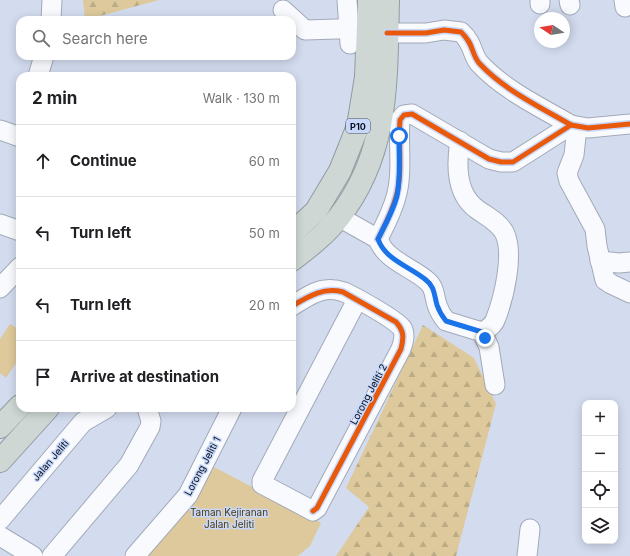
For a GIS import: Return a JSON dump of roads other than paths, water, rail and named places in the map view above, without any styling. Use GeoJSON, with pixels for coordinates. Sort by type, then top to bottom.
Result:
{"type":"FeatureCollection","features":[{"type":"Feature","properties":{"kind":"highway","name":"P10"},"geometry":{"type":"LineString","coordinates":[[296,229],[316,211],[340,171],[358,126],[366,77],[363,34],[369,0]]}},
{"type":"Feature","properties":{"kind":"highway","name":"P10"},"geometry":{"type":"LineString","coordinates":[[363,34],[388,0]]}},
{"type":"Feature","properties":{"kind":"highway","name":"P10"},"geometry":{"type":"LineString","coordinates":[[296,257],[317,240],[339,217],[358,190],[375,147],[386,94],[363,34]]}},
{"type":"Feature","properties":{"kind":"highway"},"geometry":{"type":"LineString","coordinates":[[0,461],[44,412]]}},
{"type":"Feature","properties":{"kind":"street"},"geometry":{"type":"LineString","coordinates":[[51,16],[52,0]]}},
{"type":"Feature","properties":{"kind":"street"},"geometry":{"type":"LineString","coordinates":[[347,0],[363,34]]}},
{"type":"Feature","properties":{"kind":"street"},"geometry":{"type":"LineString","coordinates":[[283,10],[290,16]]}},
{"type":"Feature","properties":{"kind":"street"},"geometry":{"type":"LineString","coordinates":[[296,22],[305,30],[363,34],[426,33],[444,30],[461,32],[472,45],[476,58],[486,70],[514,92],[574,126]]}},
{"type":"Feature","properties":{"kind":"street"},"geometry":{"type":"LineString","coordinates":[[39,72],[43,60]]}},
{"type":"Feature","properties":{"kind":"street"},"geometry":{"type":"LineString","coordinates":[[460,141],[458,173],[469,203],[497,223],[508,242],[507,274],[496,319],[489,329],[482,332],[446,321],[437,305],[433,287],[427,280],[396,260],[380,247],[378,239],[392,212],[397,196],[400,173],[400,120],[404,115],[412,114],[460,141],[489,159],[501,162],[513,162],[574,126],[630,124]]}},
{"type":"Feature","properties":{"kind":"street"},"geometry":{"type":"LineString","coordinates":[[574,126],[574,155],[567,173],[573,192],[595,229],[600,261],[605,280],[630,293]]}},
{"type":"Feature","properties":{"kind":"street"},"geometry":{"type":"LineString","coordinates":[[0,130],[16,134]]}},
{"type":"Feature","properties":{"kind":"street"},"geometry":{"type":"LineString","coordinates":[[339,217],[378,239]]}},
{"type":"Feature","properties":{"kind":"street"},"geometry":{"type":"LineString","coordinates":[[0,224],[16,230]]}},
{"type":"Feature","properties":{"kind":"street"},"geometry":{"type":"LineString","coordinates":[[600,261],[619,263],[630,262]]}},
{"type":"Feature","properties":{"kind":"street"},"geometry":{"type":"LineString","coordinates":[[0,288],[16,271]]}},
{"type":"Feature","properties":{"kind":"street"},"geometry":{"type":"LineString","coordinates":[[296,304],[326,290],[343,292],[357,300]]}},
{"type":"Feature","properties":{"kind":"street","name":"Lorong Jeliti 2"},"geometry":{"type":"LineString","coordinates":[[357,300],[396,322],[402,329],[403,341],[401,350],[317,508],[312,511],[262,484],[262,481],[357,300]]}},
{"type":"Feature","properties":{"kind":"street"},"geometry":{"type":"LineString","coordinates":[[482,332],[489,347],[495,385]]}},
{"type":"Feature","properties":{"kind":"street","name":"Jalan Jeliti"},"geometry":{"type":"LineString","coordinates":[[0,520],[83,422],[100,412]]}},
{"type":"Feature","properties":{"kind":"street"},"geometry":{"type":"LineString","coordinates":[[52,556],[129,465],[150,427],[151,421],[148,412]]}},
{"type":"Feature","properties":{"kind":"street","name":"Lorong Jeliti 1"},"geometry":{"type":"LineString","coordinates":[[135,556],[188,495],[230,412]]}},
{"type":"Feature","properties":{"kind":"street"},"geometry":{"type":"LineString","coordinates":[[527,556],[530,529]]}},
{"type":"Feature","properties":{"kind":"street"},"geometry":{"type":"LineString","coordinates":[[0,536],[33,556]]}},
{"type":"Feature","properties":{"kind":"park label","name":"Taman Kejiranan Jalan Jeliti"},"geometry":{"type":"Point","coordinates":[229,518]}}]}
